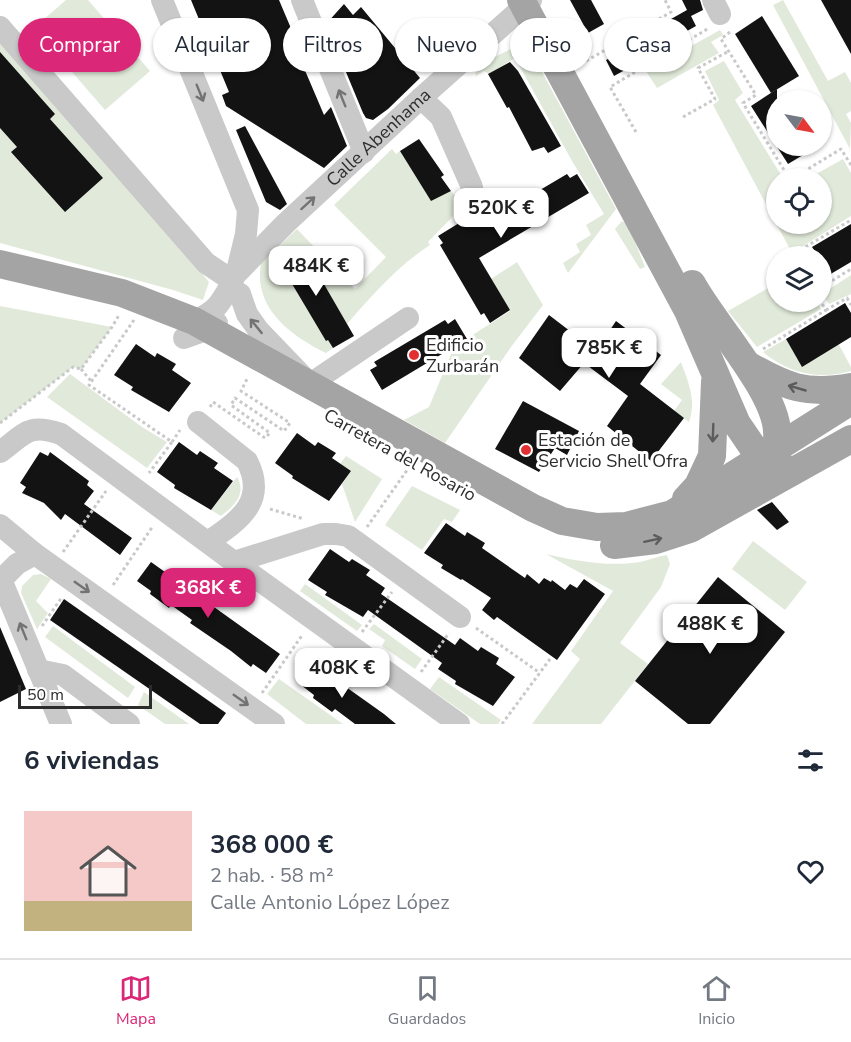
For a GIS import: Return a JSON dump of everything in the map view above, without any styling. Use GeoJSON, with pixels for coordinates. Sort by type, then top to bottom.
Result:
{"type":"FeatureCollection","features":[{"type":"Feature","properties":{"kind":"main road"},"geometry":{"type":"LineString","coordinates":[[530,2],[542,18]]}},
{"type":"Feature","properties":{"kind":"main road"},"geometry":{"type":"LineString","coordinates":[[530,2],[688,311],[737,423],[752,446],[785,463],[812,462]]}},
{"type":"Feature","properties":{"kind":"main road"},"geometry":{"type":"LineString","coordinates":[[580,72],[702,302],[745,363],[770,405],[778,429],[771,454],[755,493]]}},
{"type":"Feature","properties":{"kind":"main road","name":"Carretera del Rosario"},"geometry":{"type":"LineString","coordinates":[[0,264],[122,293],[310,384],[562,521],[597,526],[626,526],[672,514],[771,454],[851,401]]}},
{"type":"Feature","properties":{"kind":"main road","name":"Carretera del Rosario"},"geometry":{"type":"LineString","coordinates":[[0,282],[196,329],[251,372],[549,536],[583,544],[626,545],[657,540],[690,529],[851,439]]}},
{"type":"Feature","properties":{"kind":"main road"},"geometry":{"type":"LineString","coordinates":[[745,363],[780,383],[807,391],[851,387]]}},
{"type":"Feature","properties":{"kind":"main road"},"geometry":{"type":"LineString","coordinates":[[672,514],[698,486],[712,456],[715,374]]}},
{"type":"Feature","properties":{"kind":"street"},"geometry":{"type":"LineString","coordinates":[[162,0],[249,210],[229,315],[196,329]]}},
{"type":"Feature","properties":{"kind":"street"},"geometry":{"type":"LineString","coordinates":[[302,0],[364,152]]}},
{"type":"Feature","properties":{"kind":"street","name":"Calle Abenhama"},"geometry":{"type":"LineString","coordinates":[[236,282],[286,223],[421,98],[530,2]]}},
{"type":"Feature","properties":{"kind":"street"},"geometry":{"type":"LineString","coordinates":[[2,32],[206,263],[236,282],[247,314],[259,331],[310,384],[408,318]]}},
{"type":"Feature","properties":{"kind":"street"},"geometry":{"type":"LineString","coordinates":[[421,98],[441,117],[472,187]]}},
{"type":"Feature","properties":{"kind":"street"},"geometry":{"type":"LineString","coordinates":[[249,210],[269,225],[286,223]]}},
{"type":"Feature","properties":{"kind":"street"},"geometry":{"type":"LineString","coordinates":[[198,422],[248,460],[252,469],[254,492],[251,503],[237,522],[208,542]]}},
{"type":"Feature","properties":{"kind":"street"},"geometry":{"type":"LineString","coordinates":[[0,452],[31,429],[62,434],[234,562],[459,724]]}},
{"type":"Feature","properties":{"kind":"street"},"geometry":{"type":"LineString","coordinates":[[1,527],[274,724]]}},
{"type":"Feature","properties":{"kind":"street"},"geometry":{"type":"LineString","coordinates":[[234,562],[323,534],[348,536],[460,617]]}},
{"type":"Feature","properties":{"kind":"street"},"geometry":{"type":"LineString","coordinates":[[44,560],[17,564],[0,579],[5,606],[28,645],[61,724]]}},
{"type":"Feature","properties":{"kind":"street"},"geometry":{"type":"LineString","coordinates":[[38,670],[63,675],[129,724]]}},
{"type":"Feature","properties":{"kind":"path"},"geometry":{"type":"LineString","coordinates":[[592,58],[671,12],[665,0]]}},
{"type":"Feature","properties":{"kind":"path"},"geometry":{"type":"LineString","coordinates":[[636,132],[610,87],[719,11],[731,33],[721,39],[756,95],[742,103],[784,168]]}},
{"type":"Feature","properties":{"kind":"path"},"geometry":{"type":"LineString","coordinates":[[683,117],[715,99],[698,68],[729,51]]}},
{"type":"Feature","properties":{"kind":"path"},"geometry":{"type":"LineString","coordinates":[[808,168],[841,149],[851,165]]}},
{"type":"Feature","properties":{"kind":"path"},"geometry":{"type":"LineString","coordinates":[[808,246],[851,220]]}},
{"type":"Feature","properties":{"kind":"path"},"geometry":{"type":"LineString","coordinates":[[832,281],[851,269]]}},
{"type":"Feature","properties":{"kind":"path"},"geometry":{"type":"LineString","coordinates":[[832,307],[847,298],[851,305]]}},
{"type":"Feature","properties":{"kind":"path"},"geometry":{"type":"LineString","coordinates":[[745,363],[823,312]]}},
{"type":"Feature","properties":{"kind":"path"},"geometry":{"type":"LineString","coordinates":[[81,369],[112,327],[129,314]]}},
{"type":"Feature","properties":{"kind":"path"},"geometry":{"type":"LineString","coordinates":[[129,314],[89,385],[172,442],[137,489]]}},
{"type":"Feature","properties":{"kind":"path"},"geometry":{"type":"LineString","coordinates":[[0,423],[73,367],[81,369],[91,381]]}},
{"type":"Feature","properties":{"kind":"path"},"geometry":{"type":"LineString","coordinates":[[198,422],[213,402],[265,438],[270,433],[231,405],[235,398],[284,431],[290,423],[241,391],[251,372]]}},
{"type":"Feature","properties":{"kind":"path"},"geometry":{"type":"LineString","coordinates":[[357,542],[413,462]]}},
{"type":"Feature","properties":{"kind":"path"},"geometry":{"type":"LineString","coordinates":[[44,560],[117,475]]}},
{"type":"Feature","properties":{"kind":"path"},"geometry":{"type":"LineString","coordinates":[[251,503],[316,523],[323,534]]}},
{"type":"Feature","properties":{"kind":"path"},"geometry":{"type":"LineString","coordinates":[[102,601],[164,510]]}},
{"type":"Feature","properties":{"kind":"path"},"geometry":{"type":"LineString","coordinates":[[352,646],[404,576]]}},
{"type":"Feature","properties":{"kind":"path"},"geometry":{"type":"LineString","coordinates":[[28,645],[73,581]]}},
{"type":"Feature","properties":{"kind":"path"},"geometry":{"type":"LineString","coordinates":[[410,688],[460,617],[540,673]]}},
{"type":"Feature","properties":{"kind":"path"},"geometry":{"type":"LineString","coordinates":[[251,708],[314,619]]}},
{"type":"Feature","properties":{"kind":"path"},"geometry":{"type":"LineString","coordinates":[[502,724],[550,659]]}},
{"type":"Feature","properties":{"kind":"green space"},"geometry":{"type":"Polygon","coordinates":[[[66,0],[88,0],[104,18],[45,18],[66,0]]]}},
{"type":"Feature","properties":{"kind":"green space"},"geometry":{"type":"Polygon","coordinates":[[[783,0],[828,81],[845,72],[851,83],[851,111],[846,114],[851,123],[850,149],[832,115],[832,90],[818,90],[773,5],[783,0]]]}},
{"type":"Feature","properties":{"kind":"green space"},"geometry":{"type":"Polygon","coordinates":[[[0,27],[18,49],[18,72],[37,72],[209,282],[203,300],[0,243],[0,27]]]}},
{"type":"Feature","properties":{"kind":"green space"},"geometry":{"type":"Polygon","coordinates":[[[720,30],[723,35],[711,42],[719,53],[692,68],[692,46],[720,30]]]}},
{"type":"Feature","properties":{"kind":"green space"},"geometry":{"type":"Polygon","coordinates":[[[510,49],[510,61],[498,68],[498,55],[510,49]]]}},
{"type":"Feature","properties":{"kind":"green space"},"geometry":{"type":"Polygon","coordinates":[[[141,61],[150,71],[105,110],[72,72],[141,72],[141,61]]]}},
{"type":"Feature","properties":{"kind":"green space"},"geometry":{"type":"Polygon","coordinates":[[[724,61],[743,93],[735,100],[766,150],[766,156],[769,156],[777,168],[766,168],[766,204],[713,105],[719,100],[705,71],[724,61]]]}},
{"type":"Feature","properties":{"kind":"green space"},"geometry":{"type":"Polygon","coordinates":[[[523,72],[542,72],[616,209],[568,273],[563,263],[580,252],[576,244],[591,235],[586,225],[604,214],[523,72]]]}},
{"type":"Feature","properties":{"kind":"green space"},"geometry":{"type":"Polygon","coordinates":[[[647,72],[685,72],[657,88],[647,72]]]}},
{"type":"Feature","properties":{"kind":"green space"},"geometry":{"type":"Polygon","coordinates":[[[392,149],[396,154],[400,151],[431,200],[451,191],[463,206],[428,242],[430,245],[397,271],[347,324],[302,246],[281,258],[284,265],[282,267],[333,348],[326,353],[300,338],[277,318],[269,307],[260,279],[261,263],[297,229],[355,289],[386,257],[334,205],[392,149]]]}},
{"type":"Feature","properties":{"kind":"green space"},"geometry":{"type":"Polygon","coordinates":[[[843,159],[851,173],[851,216],[832,228],[832,168],[827,168],[843,159]]]}},
{"type":"Feature","properties":{"kind":"green space"},"geometry":{"type":"Polygon","coordinates":[[[622,221],[628,224],[645,267],[640,269],[615,229],[622,221]]]}},
{"type":"Feature","properties":{"kind":"green space"},"geometry":{"type":"Polygon","coordinates":[[[782,234],[822,234],[803,246],[788,246],[782,234]]]}},
{"type":"Feature","properties":{"kind":"green space"},"geometry":{"type":"Polygon","coordinates":[[[517,262],[543,305],[445,443],[404,420],[429,407],[454,347],[510,311],[491,279],[517,262]]]}},
{"type":"Feature","properties":{"kind":"green space"},"geometry":{"type":"Polygon","coordinates":[[[851,275],[851,294],[832,303],[832,287],[851,275]]]}},
{"type":"Feature","properties":{"kind":"green space"},"geometry":{"type":"Polygon","coordinates":[[[766,289],[766,312],[816,312],[757,347],[728,311],[766,289]]]}},
{"type":"Feature","properties":{"kind":"green space"},"geometry":{"type":"Polygon","coordinates":[[[0,306],[112,327],[81,369],[73,367],[0,423],[0,306]]]}},
{"type":"Feature","properties":{"kind":"green space"},"geometry":{"type":"Polygon","coordinates":[[[786,339],[802,366],[837,341],[851,371],[827,375],[805,373],[783,366],[763,352],[786,339]]]}},
{"type":"Feature","properties":{"kind":"green space"},"geometry":{"type":"Polygon","coordinates":[[[681,362],[692,399],[689,422],[674,411],[682,400],[661,384],[681,362]]]}},
{"type":"Feature","properties":{"kind":"green space"},"geometry":{"type":"Polygon","coordinates":[[[70,374],[142,427],[167,442],[147,468],[47,397],[70,374]]]}},
{"type":"Feature","properties":{"kind":"green space"},"geometry":{"type":"Polygon","coordinates":[[[346,456],[382,479],[355,522],[342,484],[351,471],[340,464],[346,456]]]}},
{"type":"Feature","properties":{"kind":"green space"},"geometry":{"type":"Polygon","coordinates":[[[237,477],[241,489],[238,499],[221,516],[211,510],[237,477]]]}},
{"type":"Feature","properties":{"kind":"green space"},"geometry":{"type":"Polygon","coordinates":[[[412,486],[460,510],[452,522],[444,519],[422,550],[385,525],[412,486]]]}},
{"type":"Feature","properties":{"kind":"green space"},"geometry":{"type":"Polygon","coordinates":[[[753,541],[807,582],[785,610],[732,569],[753,541]]]}},
{"type":"Feature","properties":{"kind":"green space"},"geometry":{"type":"Polygon","coordinates":[[[546,554],[604,564],[640,562],[667,555],[670,564],[661,587],[620,643],[648,664],[601,724],[532,724],[580,659],[571,651],[613,591],[546,554]]]}},
{"type":"Feature","properties":{"kind":"green space"},"geometry":{"type":"Polygon","coordinates":[[[41,574],[51,579],[36,601],[48,613],[37,629],[21,593],[22,586],[33,575],[41,574]]]}},
{"type":"Feature","properties":{"kind":"green space"},"geometry":{"type":"Polygon","coordinates":[[[305,584],[362,625],[357,631],[300,591],[305,584]]]}},
{"type":"Feature","properties":{"kind":"green space"},"geometry":{"type":"Polygon","coordinates":[[[374,624],[422,659],[415,669],[382,646],[385,640],[369,629],[374,624]]]}},
{"type":"Feature","properties":{"kind":"green space"},"geometry":{"type":"Polygon","coordinates":[[[53,626],[135,687],[128,698],[45,637],[53,626]]]}},
{"type":"Feature","properties":{"kind":"green space"},"geometry":{"type":"Polygon","coordinates":[[[439,677],[501,720],[498,724],[480,724],[430,689],[439,677]]]}},
{"type":"Feature","properties":{"kind":"green space"},"geometry":{"type":"Polygon","coordinates":[[[279,679],[343,724],[306,724],[267,694],[279,679]]]}},
{"type":"Feature","properties":{"kind":"green space"},"geometry":{"type":"Polygon","coordinates":[[[144,692],[189,724],[165,724],[138,705],[144,692]]]}},
{"type":"Feature","properties":{"kind":"building"},"geometry":{"type":"Polygon","coordinates":[[[191,0],[279,0],[287,18],[283,18],[283,72],[306,72],[324,115],[331,107],[347,146],[324,168],[226,106],[222,95],[229,92],[221,72],[271,72],[271,18],[198,18],[191,0]]]}},
{"type":"Feature","properties":{"kind":"building"},"geometry":{"type":"Polygon","coordinates":[[[570,0],[591,0],[604,24],[592,31],[592,18],[580,18],[570,0]]]}},
{"type":"Feature","properties":{"kind":"building"},"geometry":{"type":"Polygon","coordinates":[[[682,0],[700,0],[703,10],[691,16],[692,18],[673,18],[687,10],[682,0]]]}},
{"type":"Feature","properties":{"kind":"building"},"geometry":{"type":"Polygon","coordinates":[[[821,0],[851,0],[851,54],[821,0]]]}},
{"type":"Feature","properties":{"kind":"building"},"geometry":{"type":"Polygon","coordinates":[[[344,4],[353,15],[361,7],[370,18],[331,18],[344,4]]]}},
{"type":"Feature","properties":{"kind":"building"},"geometry":{"type":"Polygon","coordinates":[[[762,16],[799,76],[776,90],[769,90],[735,34],[762,16]]]}},
{"type":"Feature","properties":{"kind":"building"},"geometry":{"type":"Polygon","coordinates":[[[383,33],[395,48],[395,72],[415,72],[420,78],[373,120],[366,118],[346,72],[383,72],[383,33]]]}},
{"type":"Feature","properties":{"kind":"building"},"geometry":{"type":"Polygon","coordinates":[[[0,52],[55,114],[50,119],[103,178],[65,212],[11,152],[17,147],[0,128],[0,52]]]}},
{"type":"Feature","properties":{"kind":"building"},"geometry":{"type":"Polygon","coordinates":[[[510,62],[510,72],[519,72],[561,146],[548,153],[544,147],[532,151],[509,107],[507,108],[488,74],[498,72],[498,69],[510,62]]]}},
{"type":"Feature","properties":{"kind":"building"},"geometry":{"type":"Polygon","coordinates":[[[766,96],[766,130],[751,106],[766,96]]]}},
{"type":"Feature","properties":{"kind":"building"},"geometry":{"type":"Polygon","coordinates":[[[245,126],[287,204],[280,210],[266,202],[236,130],[245,126]]]}},
{"type":"Feature","properties":{"kind":"building"},"geometry":{"type":"Polygon","coordinates":[[[419,139],[444,175],[441,177],[451,191],[431,201],[400,151],[419,139]]]}},
{"type":"Feature","properties":{"kind":"building"},"geometry":{"type":"Polygon","coordinates":[[[783,156],[801,156],[788,164],[783,156]]]}},
{"type":"Feature","properties":{"kind":"building"},"geometry":{"type":"Polygon","coordinates":[[[567,174],[570,178],[577,174],[589,193],[479,258],[510,310],[490,323],[484,313],[481,315],[440,245],[443,243],[438,236],[464,220],[462,217],[477,207],[486,222],[567,174]]]}},
{"type":"Feature","properties":{"kind":"building"},"geometry":{"type":"Polygon","coordinates":[[[851,224],[851,262],[832,273],[832,246],[814,246],[851,224]]]}},
{"type":"Feature","properties":{"kind":"building"},"geometry":{"type":"Polygon","coordinates":[[[302,246],[354,336],[333,348],[328,340],[326,341],[282,267],[284,265],[280,259],[302,246]]]}},
{"type":"Feature","properties":{"kind":"building"},"geometry":{"type":"Polygon","coordinates":[[[845,303],[851,313],[851,337],[802,367],[786,339],[845,303]]]}},
{"type":"Feature","properties":{"kind":"building"},"geometry":{"type":"Polygon","coordinates":[[[549,315],[596,351],[616,321],[661,355],[640,384],[684,418],[651,461],[607,426],[628,396],[584,363],[560,391],[519,358],[549,315]]]}},
{"type":"Feature","properties":{"kind":"building","name":"Edificio Zurbarán"},"geometry":{"type":"Polygon","coordinates":[[[455,319],[467,339],[382,390],[370,370],[377,366],[374,362],[445,320],[448,324],[455,319]]]}},
{"type":"Feature","properties":{"kind":"building"},"geometry":{"type":"Polygon","coordinates":[[[136,344],[155,357],[157,353],[176,364],[172,370],[191,383],[169,412],[131,390],[133,387],[114,375],[136,344]]]}},
{"type":"Feature","properties":{"kind":"building"},"geometry":{"type":"Polygon","coordinates":[[[523,401],[579,431],[567,455],[555,448],[539,472],[495,449],[523,401]]]}},
{"type":"Feature","properties":{"kind":"building"},"geometry":{"type":"Polygon","coordinates":[[[297,433],[315,446],[318,442],[336,453],[332,458],[351,471],[329,501],[292,478],[293,476],[275,463],[297,433]]]}},
{"type":"Feature","properties":{"kind":"building"},"geometry":{"type":"Polygon","coordinates":[[[179,442],[197,455],[200,451],[218,463],[214,468],[233,481],[211,510],[174,488],[175,485],[157,472],[179,442]]]}},
{"type":"Feature","properties":{"kind":"building"},"geometry":{"type":"Polygon","coordinates":[[[40,452],[48,456],[50,452],[89,481],[87,485],[94,491],[84,504],[132,538],[120,555],[65,514],[61,520],[44,503],[22,493],[26,487],[20,483],[40,452]]]}},
{"type":"Feature","properties":{"kind":"building"},"geometry":{"type":"Polygon","coordinates":[[[772,502],[789,522],[777,530],[757,510],[772,502]]]}},
{"type":"Feature","properties":{"kind":"building"},"geometry":{"type":"Polygon","coordinates":[[[446,523],[465,536],[467,532],[485,543],[482,548],[525,578],[527,574],[539,584],[544,578],[551,582],[552,580],[565,590],[570,584],[577,588],[584,579],[605,594],[557,660],[497,617],[494,620],[482,610],[491,598],[441,568],[443,565],[424,553],[446,523]]]}},
{"type":"Feature","properties":{"kind":"building"},"geometry":{"type":"Polygon","coordinates":[[[330,549],[349,562],[352,559],[370,570],[366,575],[385,588],[381,594],[455,645],[460,638],[478,651],[481,647],[499,658],[496,664],[515,677],[493,706],[455,684],[456,681],[438,669],[442,663],[368,610],[363,617],[325,595],[327,592],[308,580],[330,549]]]}},
{"type":"Feature","properties":{"kind":"building"},"geometry":{"type":"Polygon","coordinates":[[[151,562],[280,654],[266,673],[253,664],[251,667],[190,623],[192,620],[171,605],[169,608],[150,594],[151,591],[137,581],[151,562]]]}},
{"type":"Feature","properties":{"kind":"building"},"geometry":{"type":"Polygon","coordinates":[[[718,577],[785,632],[710,724],[688,724],[635,681],[718,577]]]}},
{"type":"Feature","properties":{"kind":"building"},"geometry":{"type":"Polygon","coordinates":[[[64,599],[226,713],[218,724],[200,724],[50,620],[64,599]]]}},
{"type":"Feature","properties":{"kind":"building"},"geometry":{"type":"Polygon","coordinates":[[[0,627],[26,689],[0,702],[0,627]]]}},
{"type":"Feature","properties":{"kind":"building"},"geometry":{"type":"Polygon","coordinates":[[[315,665],[396,724],[355,724],[335,709],[332,712],[313,698],[314,695],[301,685],[315,665]]]}},
{"type":"Feature","properties":{"kind":"place","name":"Edificio Zurbarán"},"geometry":{"type":"Point","coordinates":[414,355]}},
{"type":"Feature","properties":{"kind":"place","name":"Estación de Servicio Shell Ofra"},"geometry":{"type":"Point","coordinates":[526,450]}}]}
